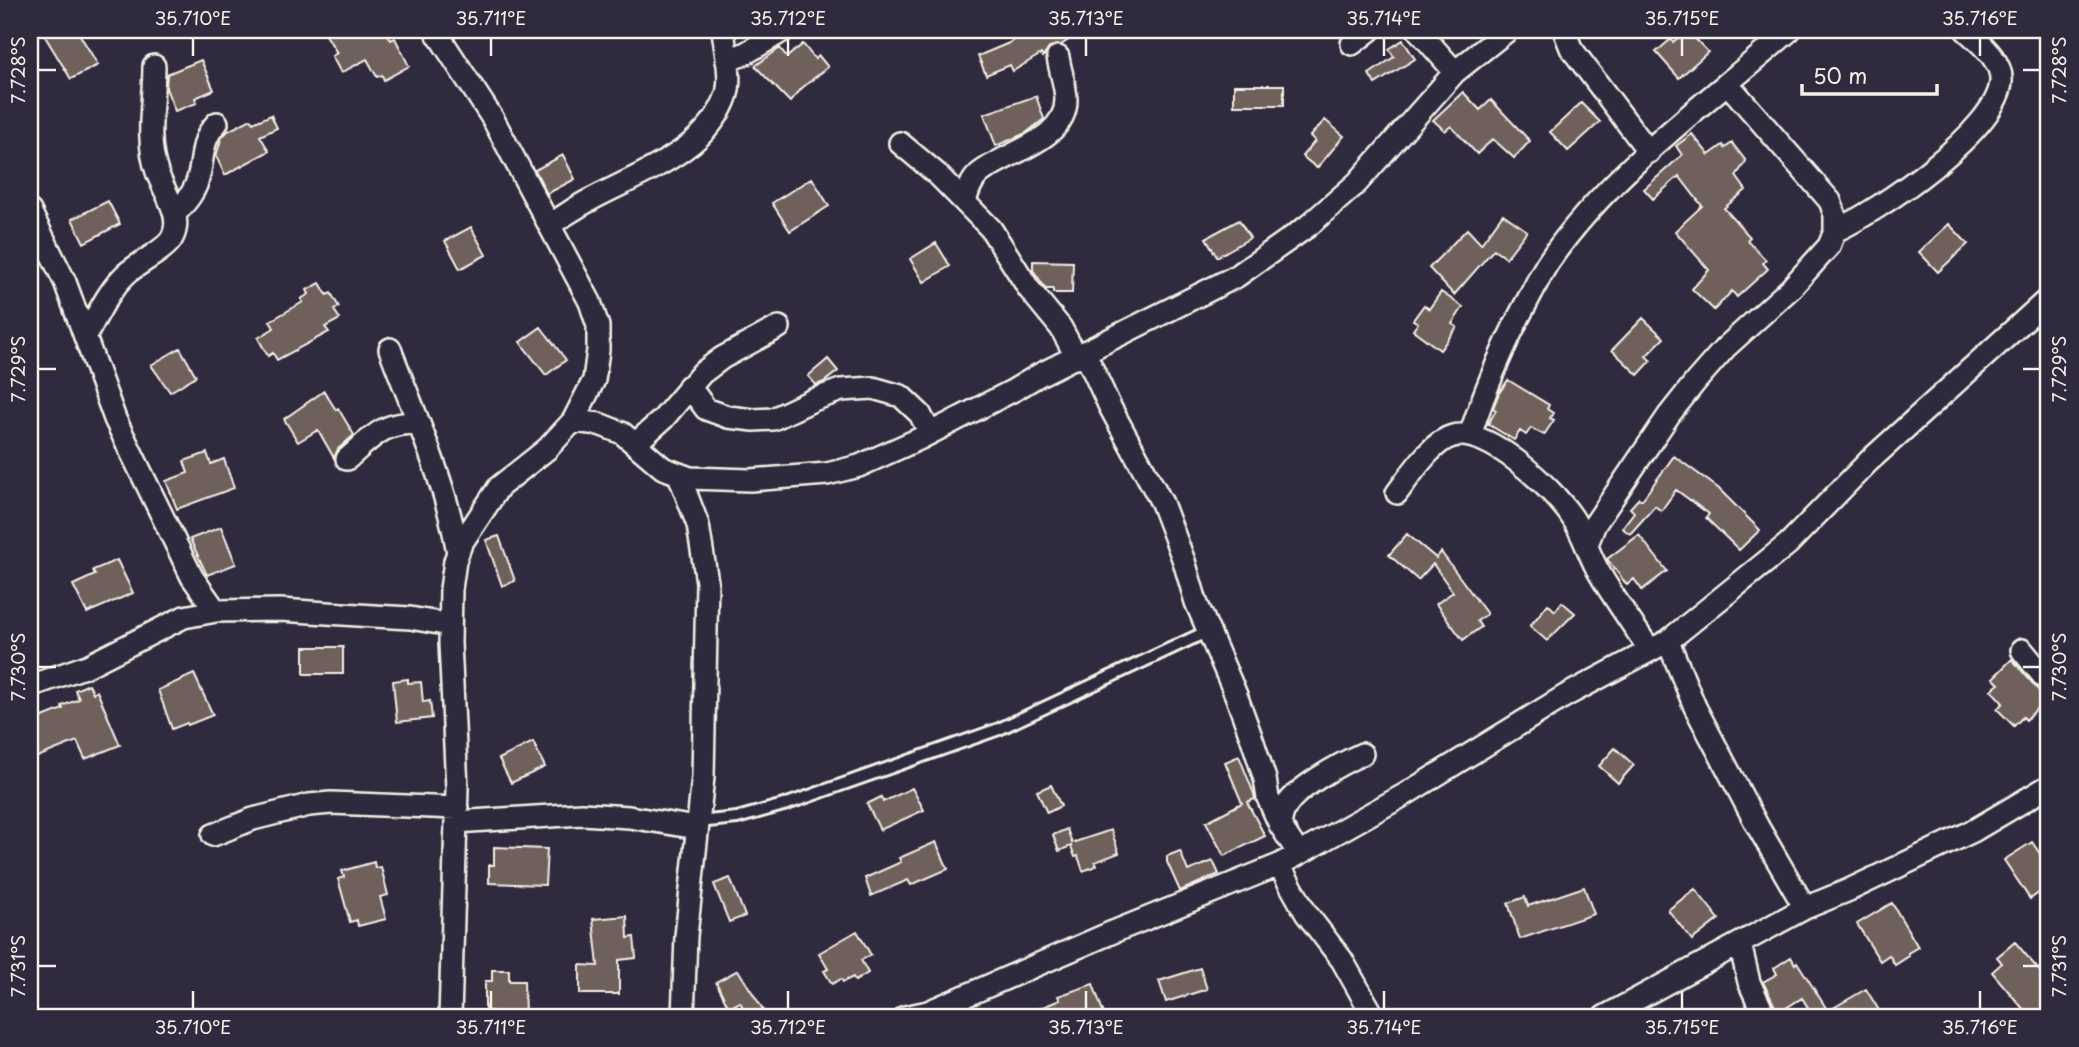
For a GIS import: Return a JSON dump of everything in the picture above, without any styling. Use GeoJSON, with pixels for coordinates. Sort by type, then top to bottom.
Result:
{"type":"FeatureCollection","features":[{"type":"Feature","properties":{"kind":"street"},"geometry":{"type":"LineString","coordinates":[[435,30],[493,119],[590,302],[598,326],[594,380],[573,421],[547,449],[499,487],[461,544],[458,553],[451,589],[450,625],[456,815],[450,1017]]}},
{"type":"Feature","properties":{"kind":"street"},"geometry":{"type":"LineString","coordinates":[[549,225],[588,201],[673,158],[719,114],[728,91],[723,30]]}},
{"type":"Feature","properties":{"kind":"street"},"geometry":{"type":"LineString","coordinates":[[727,61],[784,30]]}},
{"type":"Feature","properties":{"kind":"street"},"geometry":{"type":"LineString","coordinates":[[1352,44],[1370,30]]}},
{"type":"Feature","properties":{"kind":"street"},"geometry":{"type":"LineString","coordinates":[[1418,30],[1455,72]]}},
{"type":"Feature","properties":{"kind":"street"},"geometry":{"type":"LineString","coordinates":[[573,421],[599,424],[622,433],[663,468],[690,478],[750,480],[827,474],[859,466],[930,433],[1014,390],[1039,374],[1237,276],[1308,226],[1357,183],[1455,72],[1508,30]]}},
{"type":"Feature","properties":{"kind":"street"},"geometry":{"type":"LineString","coordinates":[[1564,30],[1571,48],[1649,152]]}},
{"type":"Feature","properties":{"kind":"street"},"geometry":{"type":"LineString","coordinates":[[1470,436],[1515,324],[1548,262],[1597,202],[1649,152],[1790,30]]}},
{"type":"Feature","properties":{"kind":"street"},"geometry":{"type":"LineString","coordinates":[[1835,231],[1883,205],[1926,174],[1990,110],[2000,86],[1999,67],[1966,30]]}},
{"type":"Feature","properties":{"kind":"street"},"geometry":{"type":"LineString","coordinates":[[965,202],[970,186],[978,174],[1042,139],[1065,112],[1065,89],[1058,57]]}},
{"type":"Feature","properties":{"kind":"street"},"geometry":{"type":"LineString","coordinates":[[85,337],[103,304],[125,275],[170,242],[176,231],[176,214],[157,173],[151,152],[154,66]]}},
{"type":"Feature","properties":{"kind":"street"},"geometry":{"type":"LineString","coordinates":[[1587,544],[1595,524],[1676,406],[1725,348],[1791,288],[1829,246],[1835,231],[1835,215],[1830,201],[1728,84]]}},
{"type":"Feature","properties":{"kind":"street"},"geometry":{"type":"LineString","coordinates":[[176,214],[195,188],[204,142],[217,123]]}},
{"type":"Feature","properties":{"kind":"street"},"geometry":{"type":"LineString","coordinates":[[900,143],[937,174],[991,229],[1029,289],[1081,355],[1162,503],[1208,631],[1236,695],[1265,779],[1268,798],[1280,825],[1299,854]]}},
{"type":"Feature","properties":{"kind":"street"},"geometry":{"type":"LineString","coordinates":[[30,211],[65,282],[115,419],[192,577],[216,611]]}},
{"type":"Feature","properties":{"kind":"street"},"geometry":{"type":"LineString","coordinates":[[905,1017],[928,1012],[1279,864],[1404,795],[1565,696],[1659,646],[1788,544],[1869,461],[2049,298]]}},
{"type":"Feature","properties":{"kind":"street"},"geometry":{"type":"LineString","coordinates":[[636,443],[663,419],[702,373],[722,358],[779,327]]}},
{"type":"Feature","properties":{"kind":"street"},"geometry":{"type":"LineString","coordinates":[[390,349],[419,424],[454,530],[458,553]]}},
{"type":"Feature","properties":{"kind":"street"},"geometry":{"type":"LineString","coordinates":[[690,386],[706,409],[728,417],[754,420],[773,419],[841,390],[873,388],[901,396],[920,414],[930,433]]}},
{"type":"Feature","properties":{"kind":"street"},"geometry":{"type":"LineString","coordinates":[[347,459],[376,433],[392,425],[405,422],[419,424]]}},
{"type":"Feature","properties":{"kind":"street"},"geometry":{"type":"LineString","coordinates":[[1397,492],[1438,444],[1452,436],[1470,436],[1497,448],[1553,492],[1571,515],[1598,571],[1659,646],[1805,908]]}},
{"type":"Feature","properties":{"kind":"street"},"geometry":{"type":"LineString","coordinates":[[679,475],[698,525],[707,582],[703,777],[686,936],[683,1017]]}},
{"type":"Feature","properties":{"kind":"street"},"geometry":{"type":"LineString","coordinates":[[30,686],[87,666],[184,617],[216,611],[280,610],[410,618],[450,625]]}},
{"type":"Feature","properties":{"kind":"street"},"geometry":{"type":"LineString","coordinates":[[2022,650],[2049,683]]}},
{"type":"Feature","properties":{"kind":"street"},"geometry":{"type":"LineString","coordinates":[[1280,825],[1285,806],[1301,792],[1326,773],[1362,754]]}},
{"type":"Feature","properties":{"kind":"street"},"geometry":{"type":"LineString","coordinates":[[1604,1017],[1805,908],[1973,831],[2049,786]]}},
{"type":"Feature","properties":{"kind":"street"},"geometry":{"type":"LineString","coordinates":[[213,835],[253,819],[309,805],[331,803],[456,815],[582,814],[697,825]]}},
{"type":"Feature","properties":{"kind":"street"},"geometry":{"type":"LineString","coordinates":[[1279,864],[1306,913],[1342,960],[1374,1017]]}},
{"type":"Feature","properties":{"kind":"street"},"geometry":{"type":"LineString","coordinates":[[1740,944],[1749,982],[1765,1017]]}},
{"type":"Feature","properties":{"kind":"lane"},"geometry":{"type":"LineString","coordinates":[[697,825],[737,818],[788,804],[999,729],[1208,631]]}},
{"type":"Feature","properties":{"kind":"building"},"geometry":{"type":"Polygon","coordinates":[[[41,30],[77,30],[98,65],[71,79],[41,30]]]}},
{"type":"Feature","properties":{"kind":"building"},"geometry":{"type":"Polygon","coordinates":[[[323,30],[385,30],[391,40],[395,38],[409,66],[384,80],[382,75],[377,77],[367,59],[341,73],[332,56],[337,53],[323,30]]]}},
{"type":"Feature","properties":{"kind":"building"},"geometry":{"type":"Polygon","coordinates":[[[1030,30],[1083,30],[1061,45],[1050,47],[1043,57],[1041,54],[1013,71],[1010,65],[986,75],[978,56],[1009,43],[1030,30]]]}},
{"type":"Feature","properties":{"kind":"building"},"geometry":{"type":"Polygon","coordinates":[[[1687,30],[1708,52],[1679,78],[1656,52],[1687,30]]]}},
{"type":"Feature","properties":{"kind":"building"},"geometry":{"type":"Polygon","coordinates":[[[1403,40],[1415,59],[1375,84],[1369,74],[1394,57],[1389,49],[1403,40]]]}},
{"type":"Feature","properties":{"kind":"building"},"geometry":{"type":"Polygon","coordinates":[[[803,44],[815,59],[819,56],[828,67],[802,88],[790,102],[755,66],[780,48],[787,57],[803,44]]]}},
{"type":"Feature","properties":{"kind":"building"},"geometry":{"type":"Polygon","coordinates":[[[201,60],[214,90],[195,98],[197,103],[175,111],[166,88],[167,74],[201,60]]]}},
{"type":"Feature","properties":{"kind":"building"},"geometry":{"type":"Polygon","coordinates":[[[1234,85],[1284,85],[1284,105],[1234,105],[1234,85]]]}},
{"type":"Feature","properties":{"kind":"building"},"geometry":{"type":"Polygon","coordinates":[[[1463,92],[1480,110],[1491,100],[1530,141],[1514,158],[1493,139],[1477,154],[1451,126],[1445,131],[1433,120],[1463,92]]]}},
{"type":"Feature","properties":{"kind":"building"},"geometry":{"type":"Polygon","coordinates":[[[1036,96],[1044,119],[1026,133],[996,146],[984,114],[1036,96]]]}},
{"type":"Feature","properties":{"kind":"building"},"geometry":{"type":"Polygon","coordinates":[[[1581,103],[1600,122],[1568,151],[1550,132],[1581,103]]]}},
{"type":"Feature","properties":{"kind":"building"},"geometry":{"type":"Polygon","coordinates":[[[271,115],[277,128],[260,136],[269,151],[225,175],[216,156],[222,137],[251,119],[253,123],[271,115]]]}},
{"type":"Feature","properties":{"kind":"building"},"geometry":{"type":"Polygon","coordinates":[[[1325,120],[1344,136],[1317,168],[1302,156],[1315,141],[1310,136],[1325,120]]]}},
{"type":"Feature","properties":{"kind":"building"},"geometry":{"type":"Polygon","coordinates":[[[1692,134],[1709,155],[1723,145],[1725,148],[1732,143],[1746,161],[1736,176],[1746,190],[1724,208],[1750,237],[1747,240],[1766,260],[1763,263],[1768,269],[1737,297],[1732,291],[1714,310],[1692,289],[1709,270],[1675,231],[1702,206],[1679,176],[1653,199],[1644,189],[1682,155],[1676,146],[1692,134]]]}},
{"type":"Feature","properties":{"kind":"building"},"geometry":{"type":"Polygon","coordinates":[[[563,155],[575,179],[547,194],[535,170],[563,155]]]}},
{"type":"Feature","properties":{"kind":"building"},"geometry":{"type":"Polygon","coordinates":[[[812,178],[829,206],[790,231],[772,203],[812,178]]]}},
{"type":"Feature","properties":{"kind":"building"},"geometry":{"type":"Polygon","coordinates":[[[108,201],[120,224],[84,243],[72,219],[108,201]]]}},
{"type":"Feature","properties":{"kind":"building"},"geometry":{"type":"Polygon","coordinates":[[[1503,214],[1527,231],[1506,258],[1494,249],[1454,295],[1429,268],[1467,229],[1481,244],[1503,214]]]}},
{"type":"Feature","properties":{"kind":"building"},"geometry":{"type":"Polygon","coordinates":[[[1239,220],[1250,238],[1217,257],[1206,238],[1239,220]]]}},
{"type":"Feature","properties":{"kind":"building"},"geometry":{"type":"Polygon","coordinates":[[[1949,224],[1968,244],[1938,272],[1919,252],[1949,224]]]}},
{"type":"Feature","properties":{"kind":"building"},"geometry":{"type":"Polygon","coordinates":[[[471,227],[486,255],[460,269],[445,241],[471,227]]]}},
{"type":"Feature","properties":{"kind":"building"},"geometry":{"type":"Polygon","coordinates":[[[936,243],[950,266],[924,282],[910,259],[936,243]]]}},
{"type":"Feature","properties":{"kind":"building"},"geometry":{"type":"Polygon","coordinates":[[[1033,261],[1073,262],[1072,293],[1053,293],[1053,289],[1046,289],[1033,270],[1033,261]]]}},
{"type":"Feature","properties":{"kind":"building"},"geometry":{"type":"Polygon","coordinates":[[[320,283],[327,295],[331,293],[339,307],[334,310],[340,319],[325,327],[329,332],[277,360],[273,353],[268,356],[258,338],[274,328],[270,321],[303,302],[301,299],[309,294],[307,290],[320,283]]]}},
{"type":"Feature","properties":{"kind":"building"},"geometry":{"type":"Polygon","coordinates":[[[1441,292],[1463,307],[1452,324],[1457,327],[1440,350],[1413,330],[1418,323],[1413,320],[1424,305],[1429,309],[1441,292]]]}},
{"type":"Feature","properties":{"kind":"building"},"geometry":{"type":"Polygon","coordinates":[[[1643,318],[1664,338],[1646,356],[1651,361],[1638,375],[1612,350],[1643,318]]]}},
{"type":"Feature","properties":{"kind":"building"},"geometry":{"type":"Polygon","coordinates":[[[541,327],[566,360],[546,375],[520,342],[541,327]]]}},
{"type":"Feature","properties":{"kind":"building"},"geometry":{"type":"Polygon","coordinates":[[[180,348],[196,376],[170,392],[151,365],[180,348]]]}},
{"type":"Feature","properties":{"kind":"building"},"geometry":{"type":"Polygon","coordinates":[[[828,359],[838,371],[816,385],[808,376],[828,359]]]}},
{"type":"Feature","properties":{"kind":"building"},"geometry":{"type":"Polygon","coordinates":[[[1508,380],[1549,405],[1547,409],[1553,413],[1550,418],[1554,420],[1544,435],[1531,428],[1526,435],[1520,431],[1514,440],[1488,424],[1496,410],[1493,408],[1499,393],[1508,380]]]}},
{"type":"Feature","properties":{"kind":"building"},"geometry":{"type":"Polygon","coordinates":[[[324,391],[354,435],[338,449],[334,458],[318,430],[298,442],[284,419],[324,391]]]}},
{"type":"Feature","properties":{"kind":"building"},"geometry":{"type":"Polygon","coordinates":[[[207,453],[211,464],[224,459],[234,488],[177,509],[166,481],[188,473],[184,461],[207,453]]]}},
{"type":"Feature","properties":{"kind":"building"},"geometry":{"type":"Polygon","coordinates":[[[1674,456],[1718,488],[1760,530],[1739,550],[1706,518],[1709,514],[1676,490],[1661,511],[1655,506],[1630,534],[1622,528],[1634,512],[1630,508],[1639,498],[1642,500],[1674,456]]]}},
{"type":"Feature","properties":{"kind":"building"},"geometry":{"type":"Polygon","coordinates":[[[221,527],[236,564],[207,575],[190,539],[221,527]]]}},
{"type":"Feature","properties":{"kind":"building"},"geometry":{"type":"Polygon","coordinates":[[[1407,534],[1436,558],[1441,552],[1487,614],[1477,621],[1481,627],[1463,640],[1436,604],[1453,592],[1433,564],[1418,580],[1389,555],[1407,534]]]}},
{"type":"Feature","properties":{"kind":"building"},"geometry":{"type":"Polygon","coordinates":[[[1639,535],[1667,571],[1642,590],[1634,579],[1627,585],[1607,559],[1639,535]]]}},
{"type":"Feature","properties":{"kind":"building"},"geometry":{"type":"Polygon","coordinates":[[[499,536],[515,581],[502,586],[486,540],[499,536]]]}},
{"type":"Feature","properties":{"kind":"building"},"geometry":{"type":"Polygon","coordinates":[[[117,560],[133,593],[87,613],[73,585],[95,575],[93,570],[117,560]]]}},
{"type":"Feature","properties":{"kind":"building"},"geometry":{"type":"Polygon","coordinates":[[[1562,602],[1575,613],[1547,641],[1530,626],[1548,604],[1555,611],[1562,602]]]}},
{"type":"Feature","properties":{"kind":"building"},"geometry":{"type":"Polygon","coordinates":[[[304,647],[343,647],[343,674],[304,674],[304,647]]]}},
{"type":"Feature","properties":{"kind":"building"},"geometry":{"type":"Polygon","coordinates":[[[2012,659],[2039,691],[2049,696],[2026,720],[2023,717],[2014,726],[1997,709],[2003,703],[1991,690],[1999,684],[1993,678],[2012,659]]]}},
{"type":"Feature","properties":{"kind":"building"},"geometry":{"type":"Polygon","coordinates":[[[194,674],[213,715],[172,729],[158,690],[194,674]]]}},
{"type":"Feature","properties":{"kind":"building"},"geometry":{"type":"Polygon","coordinates":[[[408,679],[408,683],[421,682],[423,702],[430,701],[432,718],[397,722],[393,681],[408,679]]]}},
{"type":"Feature","properties":{"kind":"building"},"geometry":{"type":"Polygon","coordinates":[[[89,684],[93,693],[97,691],[120,745],[85,759],[77,741],[30,760],[30,722],[63,709],[62,706],[79,699],[75,690],[89,684]]]}},
{"type":"Feature","properties":{"kind":"building"},"geometry":{"type":"Polygon","coordinates":[[[533,742],[545,767],[511,783],[499,759],[533,742]]]}},
{"type":"Feature","properties":{"kind":"building"},"geometry":{"type":"Polygon","coordinates":[[[1615,748],[1634,765],[1618,783],[1599,766],[1615,748]]]}},
{"type":"Feature","properties":{"kind":"building"},"geometry":{"type":"Polygon","coordinates":[[[1239,756],[1255,799],[1247,802],[1265,836],[1224,856],[1206,822],[1242,803],[1225,762],[1239,756]]]}},
{"type":"Feature","properties":{"kind":"building"},"geometry":{"type":"Polygon","coordinates":[[[1051,785],[1061,806],[1047,813],[1037,791],[1051,785]]]}},
{"type":"Feature","properties":{"kind":"building"},"geometry":{"type":"Polygon","coordinates":[[[912,788],[924,810],[880,830],[867,804],[881,797],[883,802],[912,788]]]}},
{"type":"Feature","properties":{"kind":"building"},"geometry":{"type":"Polygon","coordinates":[[[1067,829],[1072,843],[1111,830],[1119,853],[1095,862],[1096,866],[1083,871],[1071,846],[1059,851],[1053,835],[1067,829]]]}},
{"type":"Feature","properties":{"kind":"building"},"geometry":{"type":"Polygon","coordinates":[[[936,842],[948,869],[911,885],[908,880],[871,896],[865,878],[901,862],[899,858],[936,842]]]}},
{"type":"Feature","properties":{"kind":"building"},"geometry":{"type":"Polygon","coordinates":[[[2032,842],[2049,867],[2049,886],[2030,899],[2004,860],[2032,842]]]}},
{"type":"Feature","properties":{"kind":"building"},"geometry":{"type":"Polygon","coordinates":[[[494,847],[547,849],[545,885],[489,883],[489,865],[494,865],[494,847]]]}},
{"type":"Feature","properties":{"kind":"building"},"geometry":{"type":"Polygon","coordinates":[[[1180,851],[1188,871],[1213,861],[1219,874],[1180,891],[1167,856],[1180,851]]]}},
{"type":"Feature","properties":{"kind":"building"},"geometry":{"type":"Polygon","coordinates":[[[374,862],[375,868],[381,867],[388,895],[380,897],[386,919],[358,926],[357,920],[350,922],[338,879],[344,877],[342,871],[374,862]]]}},
{"type":"Feature","properties":{"kind":"building"},"geometry":{"type":"Polygon","coordinates":[[[730,878],[745,916],[729,922],[714,884],[730,878]]]}},
{"type":"Feature","properties":{"kind":"building"},"geometry":{"type":"Polygon","coordinates":[[[1584,887],[1594,914],[1520,939],[1508,903],[1525,897],[1528,906],[1584,887]]]}},
{"type":"Feature","properties":{"kind":"building"},"geometry":{"type":"Polygon","coordinates":[[[1695,889],[1719,919],[1692,940],[1668,910],[1695,889]]]}},
{"type":"Feature","properties":{"kind":"building"},"geometry":{"type":"Polygon","coordinates":[[[1892,903],[1918,947],[1895,965],[1889,955],[1880,961],[1857,924],[1892,903]]]}},
{"type":"Feature","properties":{"kind":"building"},"geometry":{"type":"Polygon","coordinates":[[[627,916],[628,938],[634,937],[636,958],[619,960],[619,994],[580,994],[580,965],[598,966],[593,919],[627,916]]]}},
{"type":"Feature","properties":{"kind":"building"},"geometry":{"type":"Polygon","coordinates":[[[857,931],[871,955],[861,960],[868,973],[855,981],[853,977],[832,984],[824,971],[828,969],[819,953],[857,931]]]}},
{"type":"Feature","properties":{"kind":"building"},"geometry":{"type":"Polygon","coordinates":[[[2015,942],[2049,982],[2049,1012],[2044,1017],[2030,1017],[1992,972],[2002,963],[1997,957],[2015,942]]]}},
{"type":"Feature","properties":{"kind":"building"},"geometry":{"type":"Polygon","coordinates":[[[1791,957],[1795,964],[1797,962],[1828,1011],[1866,989],[1883,1017],[1814,1017],[1802,998],[1778,1013],[1763,982],[1777,974],[1774,968],[1791,957]]]}},
{"type":"Feature","properties":{"kind":"building"},"geometry":{"type":"Polygon","coordinates":[[[1200,968],[1207,989],[1166,1002],[1159,981],[1200,968]]]}},
{"type":"Feature","properties":{"kind":"building"},"geometry":{"type":"Polygon","coordinates":[[[492,970],[509,970],[509,981],[524,981],[525,1017],[492,1017],[492,1011],[485,1011],[485,981],[492,981],[492,970]]]}},
{"type":"Feature","properties":{"kind":"building"},"geometry":{"type":"Polygon","coordinates":[[[738,970],[764,1011],[751,1017],[748,1017],[740,1002],[729,1008],[716,982],[738,970]]]}},
{"type":"Feature","properties":{"kind":"building"},"geometry":{"type":"Polygon","coordinates":[[[1093,984],[1105,1017],[1018,1017],[1060,1000],[1058,996],[1093,984]]]}}]}
